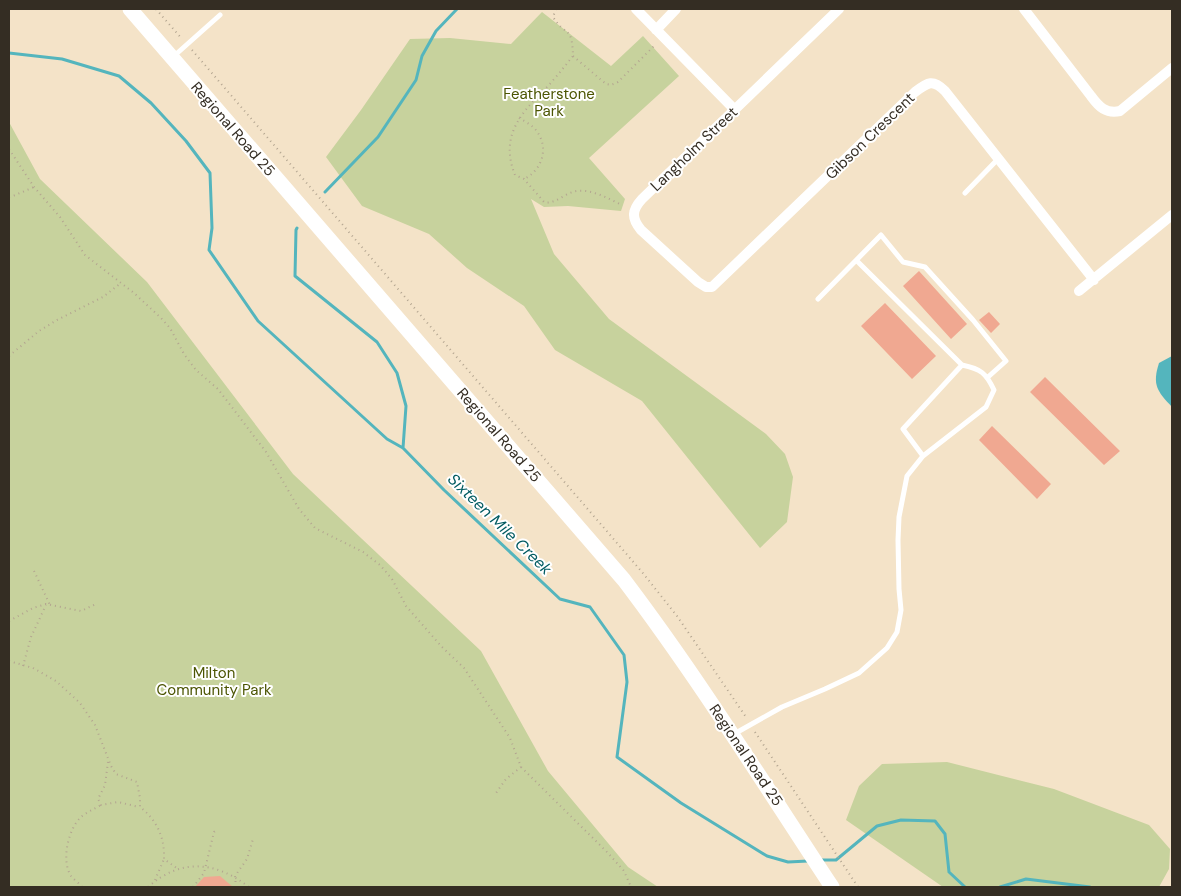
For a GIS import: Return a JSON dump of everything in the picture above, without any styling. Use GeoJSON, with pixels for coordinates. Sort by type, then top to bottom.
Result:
{"type":"FeatureCollection","features":[{"type":"Feature","properties":{"kind":"main road","name":"Regional Road 25"},"geometry":{"type":"LineString","coordinates":[[130,9],[624,580],[658,625],[733,735],[830,884]]}},
{"type":"Feature","properties":{"kind":"street"},"geometry":{"type":"LineString","coordinates":[[636,9],[735,110]]}},
{"type":"Feature","properties":{"kind":"street"},"geometry":{"type":"LineString","coordinates":[[656,30],[676,9]]}},
{"type":"Feature","properties":{"kind":"street","name":"Langholm Street"},"geometry":{"type":"LineString","coordinates":[[712,287],[706,287],[698,282],[641,230],[636,224],[634,210],[642,198],[839,9]]}},
{"type":"Feature","properties":{"kind":"street"},"geometry":{"type":"LineString","coordinates":[[1024,9],[1099,106],[1106,111],[1113,113],[1120,111],[1172,68]]}},
{"type":"Feature","properties":{"kind":"street","name":"Gibson Crescent"},"geometry":{"type":"LineString","coordinates":[[712,287],[923,85],[930,82],[938,84],[945,91],[1094,280]]}},
{"type":"Feature","properties":{"kind":"street"},"geometry":{"type":"LineString","coordinates":[[1079,291],[1172,215]]}},
{"type":"Feature","properties":{"kind":"lane"},"geometry":{"type":"LineString","coordinates":[[172,58],[220,15]]}},
{"type":"Feature","properties":{"kind":"lane"},"geometry":{"type":"LineString","coordinates":[[965,193],[998,159]]}},
{"type":"Feature","properties":{"kind":"lane"},"geometry":{"type":"LineString","coordinates":[[818,299],[880,236],[903,262],[925,267],[973,320],[1006,361],[988,377]]}},
{"type":"Feature","properties":{"kind":"lane"},"geometry":{"type":"LineString","coordinates":[[733,735],[782,707],[859,673],[887,648],[897,632],[901,610],[899,589],[899,518],[907,476],[923,456],[986,407],[994,390],[988,377],[977,368],[962,365],[856,261]]}},
{"type":"Feature","properties":{"kind":"lane"},"geometry":{"type":"LineString","coordinates":[[923,456],[903,429],[962,365]]}},
{"type":"Feature","properties":{"kind":"path"},"geometry":{"type":"LineString","coordinates":[[156,9],[642,572],[677,616],[858,887]]}},
{"type":"Feature","properties":{"kind":"path"},"geometry":{"type":"LineString","coordinates":[[556,9],[553,17],[570,33],[573,40],[574,56],[519,118],[512,131],[510,164],[515,175],[524,179],[544,202],[548,203],[570,192],[583,190],[622,205]]}},
{"type":"Feature","properties":{"kind":"path"},"geometry":{"type":"LineString","coordinates":[[574,56],[606,84],[611,85],[618,82],[656,45]]}},
{"type":"Feature","properties":{"kind":"path"},"geometry":{"type":"LineString","coordinates":[[519,118],[537,131],[542,142],[543,154],[540,166],[532,175],[524,179]]}},
{"type":"Feature","properties":{"kind":"path"},"geometry":{"type":"LineString","coordinates":[[9,149],[34,187],[60,217],[85,255],[122,282],[162,318],[196,370],[218,389],[266,452],[299,509],[315,528],[363,552],[380,565],[392,579],[406,606],[442,647],[464,668],[510,738],[521,767],[608,853],[624,871],[631,887]]}},
{"type":"Feature","properties":{"kind":"path"},"geometry":{"type":"LineString","coordinates":[[9,197],[34,187]]}},
{"type":"Feature","properties":{"kind":"path"},"geometry":{"type":"LineString","coordinates":[[9,356],[51,323],[103,297],[122,282]]}},
{"type":"Feature","properties":{"kind":"path"},"geometry":{"type":"LineString","coordinates":[[34,571],[50,605]]}},
{"type":"Feature","properties":{"kind":"path"},"geometry":{"type":"LineString","coordinates":[[9,620],[46,604],[81,611],[96,604]]}},
{"type":"Feature","properties":{"kind":"path"},"geometry":{"type":"LineString","coordinates":[[23,666],[31,637],[46,604]]}},
{"type":"Feature","properties":{"kind":"path"},"geometry":{"type":"LineString","coordinates":[[9,660],[33,668],[56,681],[80,703],[95,725],[116,774],[137,782],[140,808]]}},
{"type":"Feature","properties":{"kind":"path"},"geometry":{"type":"LineString","coordinates":[[101,805],[98,800],[105,785],[109,760]]}},
{"type":"Feature","properties":{"kind":"path"},"geometry":{"type":"LineString","coordinates":[[496,793],[506,779],[521,767]]}},
{"type":"Feature","properties":{"kind":"path"},"geometry":{"type":"LineString","coordinates":[[82,887],[71,876],[66,860],[66,850],[75,825],[80,818],[101,805],[118,802],[140,808],[153,821],[162,836],[164,859],[155,881]]}},
{"type":"Feature","properties":{"kind":"path"},"geometry":{"type":"LineString","coordinates":[[193,887],[204,873],[214,832],[218,829]]}},
{"type":"Feature","properties":{"kind":"path"},"geometry":{"type":"LineString","coordinates":[[236,887],[234,876],[247,858],[253,839]]}},
{"type":"Feature","properties":{"kind":"path"},"geometry":{"type":"LineString","coordinates":[[164,859],[178,869]]}},
{"type":"Feature","properties":{"kind":"path"},"geometry":{"type":"LineString","coordinates":[[148,887],[155,881],[178,869],[205,867],[234,876],[249,887]]}},
{"type":"Feature","properties":{"kind":"green space","name":"Featherstone Park"},"geometry":{"type":"Polygon","coordinates":[[[542,12],[611,66],[643,36],[679,76],[589,158],[625,199],[621,211],[568,206],[544,207],[531,199],[554,254],[609,319],[766,434],[785,454],[793,477],[787,522],[760,548],[642,401],[555,350],[524,306],[467,268],[429,234],[362,206],[326,157],[410,39],[450,38],[511,44],[542,12]]]}},
{"type":"Feature","properties":{"kind":"green space","name":"Milton Community Park"},"geometry":{"type":"Polygon","coordinates":[[[9,122],[40,179],[147,282],[293,474],[481,651],[548,771],[628,867],[658,887],[9,887],[9,122]]]}},
{"type":"Feature","properties":{"kind":"green space"},"geometry":{"type":"Polygon","coordinates":[[[947,762],[1054,789],[1149,825],[1170,849],[1169,869],[1159,887],[943,887],[846,820],[859,786],[882,764],[947,762]]]}},
{"type":"Feature","properties":{"kind":"water"},"geometry":{"type":"Polygon","coordinates":[[[1172,356],[1172,407],[1159,392],[1156,377],[1159,363],[1172,356]]]}},
{"type":"Feature","properties":{"kind":"building"},"geometry":{"type":"Polygon","coordinates":[[[919,271],[967,324],[951,339],[903,286],[919,271]]]}},
{"type":"Feature","properties":{"kind":"building"},"geometry":{"type":"Polygon","coordinates":[[[885,303],[936,356],[912,379],[861,326],[885,303]]]}},
{"type":"Feature","properties":{"kind":"building"},"geometry":{"type":"Polygon","coordinates":[[[989,312],[1000,324],[991,333],[979,320],[989,312]]]}},
{"type":"Feature","properties":{"kind":"building"},"geometry":{"type":"Polygon","coordinates":[[[1045,377],[1120,451],[1104,465],[1030,392],[1045,377]]]}},
{"type":"Feature","properties":{"kind":"building"},"geometry":{"type":"Polygon","coordinates":[[[992,426],[1051,484],[1037,499],[979,440],[992,426]]]}},
{"type":"Feature","properties":{"kind":"building"},"geometry":{"type":"Polygon","coordinates":[[[220,876],[233,887],[195,887],[204,877],[220,876]]]}},
{"type":"Feature","properties":{"kind":"waterway"},"geometry":{"type":"LineString","coordinates":[[325,192],[378,137],[416,80],[422,56],[436,31],[457,9]]}},
{"type":"Feature","properties":{"kind":"waterway","name":"Sixteen Mile Creek"},"geometry":{"type":"LineString","coordinates":[[9,53],[62,59],[119,76],[151,103],[186,141],[210,173],[212,228],[209,250],[258,321],[387,439],[403,448],[444,490],[560,599],[590,607],[624,655],[627,682],[617,757],[681,803],[767,856],[788,862],[808,861]]}},
{"type":"Feature","properties":{"kind":"waterway"},"geometry":{"type":"LineString","coordinates":[[297,228],[295,276],[377,342],[397,373],[406,406],[403,448]]}},
{"type":"Feature","properties":{"kind":"waterway","name":"Sixteen Mile Creek"},"geometry":{"type":"LineString","coordinates":[[820,860],[836,860],[877,826],[901,820],[935,821],[945,834],[949,872],[965,887]]}},
{"type":"Feature","properties":{"kind":"waterway","name":"Sixteen Mile Creek"},"geometry":{"type":"LineString","coordinates":[[1000,887],[1026,879],[1090,887]]}}]}
